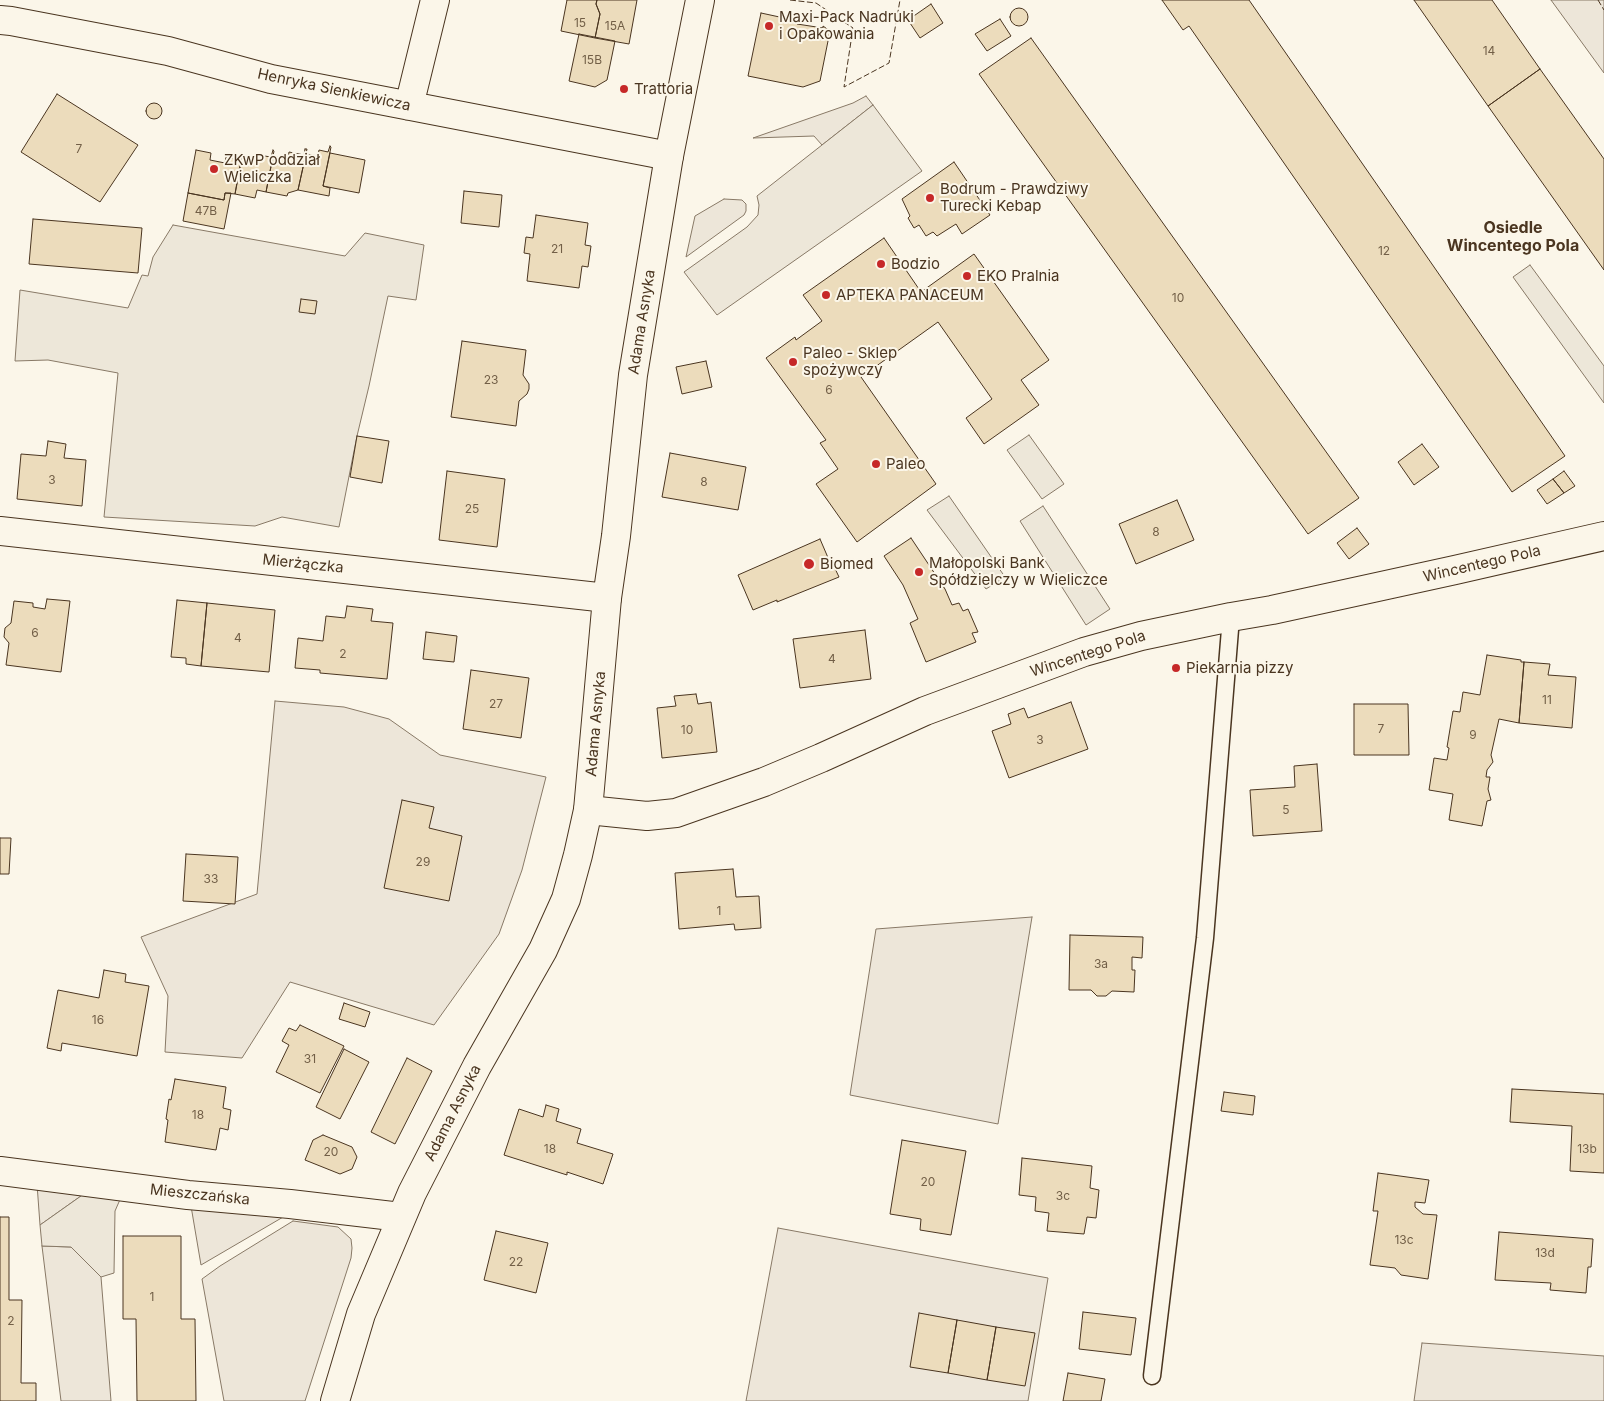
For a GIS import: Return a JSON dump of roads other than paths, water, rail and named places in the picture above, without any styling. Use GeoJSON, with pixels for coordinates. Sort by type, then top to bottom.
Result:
{"type":"FeatureCollection","features":[{"type":"Feature","properties":{"kind":"street"},"geometry":{"type":"LineString","coordinates":[[409,106],[435,0]]}},
{"type":"Feature","properties":{"kind":"street","name":"Adama Asnyka"},"geometry":{"type":"LineString","coordinates":[[335,1401],[362,1314],[412,1192],[477,1066],[543,950],[566,898],[588,810],[607,598],[616,536],[633,376],[669,156],[700,0]]}},
{"type":"Feature","properties":{"kind":"street","name":"Henryka Sienkiewicza"},"geometry":{"type":"LineString","coordinates":[[0,20],[168,52],[271,78],[669,156]]}},
{"type":"Feature","properties":{"kind":"street","name":"Mierżączka"},"geometry":{"type":"LineString","coordinates":[[0,531],[607,598]]}},
{"type":"Feature","properties":{"kind":"street","name":"Wincentego Pola"},"geometry":{"type":"LineString","coordinates":[[588,810],[647,816],[676,813],[742,791],[925,711],[1084,652],[1141,636],[1272,610],[1604,536]]}},
{"type":"Feature","properties":{"kind":"street","name":"Mieszczańska"},"geometry":{"type":"LineString","coordinates":[[0,1171],[188,1196],[317,1207],[401,1217]]}},
{"type":"Feature","properties":{"kind":"lane"},"geometry":{"type":"LineString","coordinates":[[1152,1376],[1205,938],[1231,617]]}},
{"type":"Feature","properties":{"kind":"place","name":"Maxi-Pack Nadruki i Opakowania"},"geometry":{"type":"Point","coordinates":[769,26]}},
{"type":"Feature","properties":{"kind":"place","name":"Trattoria"},"geometry":{"type":"Point","coordinates":[624,89]}},
{"type":"Feature","properties":{"kind":"place","name":"ZKwP oddział Wieliczka"},"geometry":{"type":"Point","coordinates":[214,169]}},
{"type":"Feature","properties":{"kind":"place","name":"Bodrum - Prawdziwy Turecki Kebap"},"geometry":{"type":"Point","coordinates":[930,198]}},
{"type":"Feature","properties":{"kind":"place","name":"Bodzio"},"geometry":{"type":"Point","coordinates":[881,264]}},
{"type":"Feature","properties":{"kind":"place","name":"EKO Pralnia"},"geometry":{"type":"Point","coordinates":[967,276]}},
{"type":"Feature","properties":{"kind":"place","name":"APTEKA PANACEUM"},"geometry":{"type":"Point","coordinates":[826,295]}},
{"type":"Feature","properties":{"kind":"place","name":"Paleo - Sklep spożywczy"},"geometry":{"type":"Point","coordinates":[793,362]}},
{"type":"Feature","properties":{"kind":"place","name":"Paleo"},"geometry":{"type":"Point","coordinates":[876,464]}},
{"type":"Feature","properties":{"kind":"place","name":"Biomed"},"geometry":{"type":"Point","coordinates":[809,564]}},
{"type":"Feature","properties":{"kind":"place","name":"Małopolski Bank Spółdzielczy w Wieliczce"},"geometry":{"type":"Point","coordinates":[919,572]}},
{"type":"Feature","properties":{"kind":"place","name":"Piekarnia pizzy"},"geometry":{"type":"Point","coordinates":[1176,668]}},
{"type":"Feature","properties":{"kind":"district","name":"Osiedle Wincentego Pola"},"geometry":{"type":"Point","coordinates":[1513,237]}}]}
